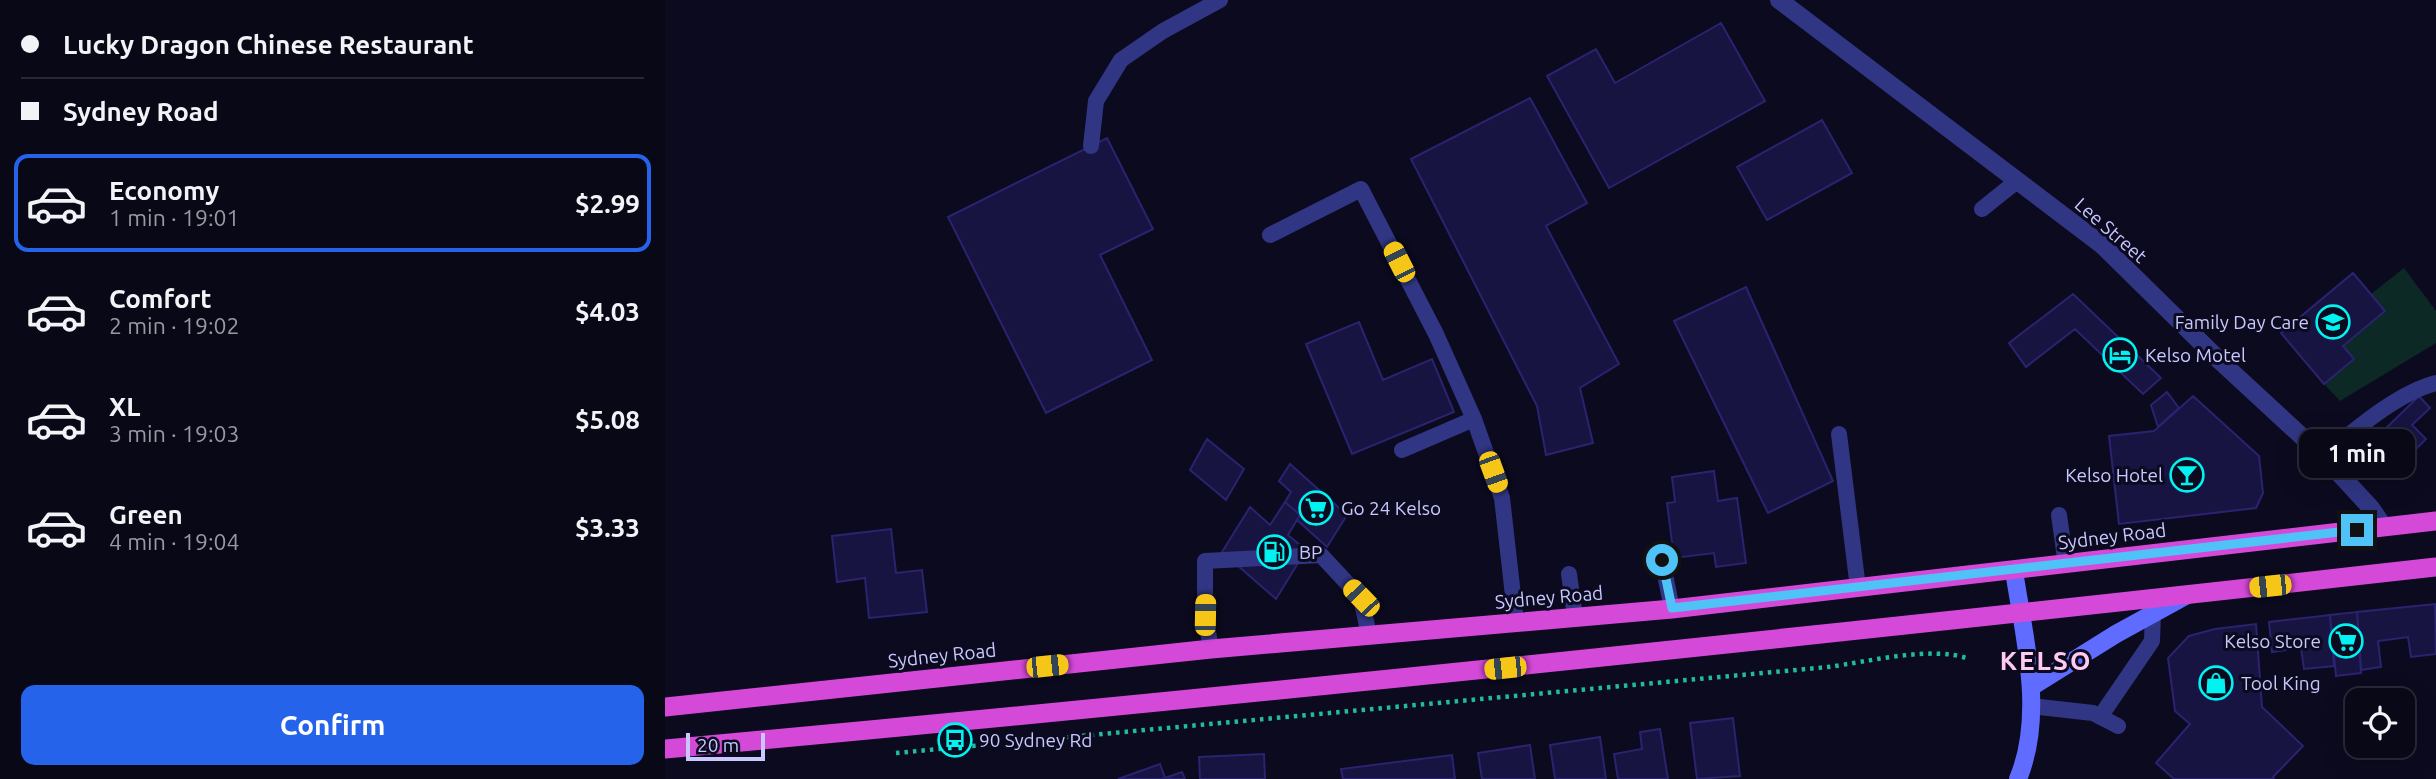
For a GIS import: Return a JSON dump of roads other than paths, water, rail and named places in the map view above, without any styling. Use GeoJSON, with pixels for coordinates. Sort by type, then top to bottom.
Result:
{"type":"FeatureCollection","features":[{"type":"Feature","properties":{"kind":"highway","name":"Sydney Road"},"geometry":{"type":"LineString","coordinates":[[665,707],[1211,649],[1672,608],[2436,521]]}},
{"type":"Feature","properties":{"kind":"highway"},"geometry":{"type":"LineString","coordinates":[[665,748],[991,719],[1830,635],[2436,567]]}},
{"type":"Feature","properties":{"kind":"main road"},"geometry":{"type":"LineString","coordinates":[[2014,570],[2031,687],[2024,765],[2018,779]]}},
{"type":"Feature","properties":{"kind":"main road"},"geometry":{"type":"LineString","coordinates":[[2031,687],[2187,595]]}},
{"type":"Feature","properties":{"kind":"street","name":"Lee Street"},"geometry":{"type":"LineString","coordinates":[[1779,0],[2102,245],[2220,361],[2323,456],[2371,508],[2384,527]]}},
{"type":"Feature","properties":{"kind":"lane"},"geometry":{"type":"LineString","coordinates":[[1091,146],[1097,101],[1121,60],[1163,31],[1220,0]]}},
{"type":"Feature","properties":{"kind":"lane"},"geometry":{"type":"LineString","coordinates":[[1982,209],[2017,181]]}},
{"type":"Feature","properties":{"kind":"lane"},"geometry":{"type":"LineString","coordinates":[[1270,235],[1361,189],[1436,334],[1474,419],[1502,498],[1516,622]]}},
{"type":"Feature","properties":{"kind":"lane"},"geometry":{"type":"LineString","coordinates":[[2323,456],[2363,422],[2423,386],[2436,383]]}},
{"type":"Feature","properties":{"kind":"lane"},"geometry":{"type":"LineString","coordinates":[[1402,450],[1474,419]]}},
{"type":"Feature","properties":{"kind":"lane"},"geometry":{"type":"LineString","coordinates":[[1839,434],[1858,588]]}},
{"type":"Feature","properties":{"kind":"lane"},"geometry":{"type":"LineString","coordinates":[[2059,515],[2066,565]]}},
{"type":"Feature","properties":{"kind":"lane"},"geometry":{"type":"LineString","coordinates":[[1211,649],[1205,615],[1205,561],[1321,555],[1361,598],[1369,635]]}},
{"type":"Feature","properties":{"kind":"lane"},"geometry":{"type":"LineString","coordinates":[[1662,560],[1672,608]]}},
{"type":"Feature","properties":{"kind":"lane"},"geometry":{"type":"LineString","coordinates":[[1569,574],[1575,617]]}},
{"type":"Feature","properties":{"kind":"lane"},"geometry":{"type":"LineString","coordinates":[[2100,717],[2151,641],[2153,613]]}},
{"type":"Feature","properties":{"kind":"lane"},"geometry":{"type":"LineString","coordinates":[[2031,706],[2093,713],[2118,726]]}},
{"type":"Feature","properties":{"kind":"place","name":"Family Day Care"},"geometry":{"type":"Point","coordinates":[2333,322]}},
{"type":"Feature","properties":{"kind":"place","name":"Kelso Motel"},"geometry":{"type":"Point","coordinates":[2120,355]}},
{"type":"Feature","properties":{"kind":"place","name":"Kelso Hotel"},"geometry":{"type":"Point","coordinates":[2187,475]}},
{"type":"Feature","properties":{"kind":"place","name":"Go 24 Kelso"},"geometry":{"type":"Point","coordinates":[1316,508]}},
{"type":"Feature","properties":{"kind":"place","name":"BP"},"geometry":{"type":"Point","coordinates":[1274,552]}},
{"type":"Feature","properties":{"kind":"place","name":"Kelso Store"},"geometry":{"type":"Point","coordinates":[2346,641]}},
{"type":"Feature","properties":{"kind":"place","name":"Tool King"},"geometry":{"type":"Point","coordinates":[2216,683]}},
{"type":"Feature","properties":{"kind":"place","name":"90 Sydney Rd"},"geometry":{"type":"Point","coordinates":[955,740]}},
{"type":"Feature","properties":{"kind":"district","name":"KELSO"},"geometry":{"type":"Point","coordinates":[2046,661]}}]}
